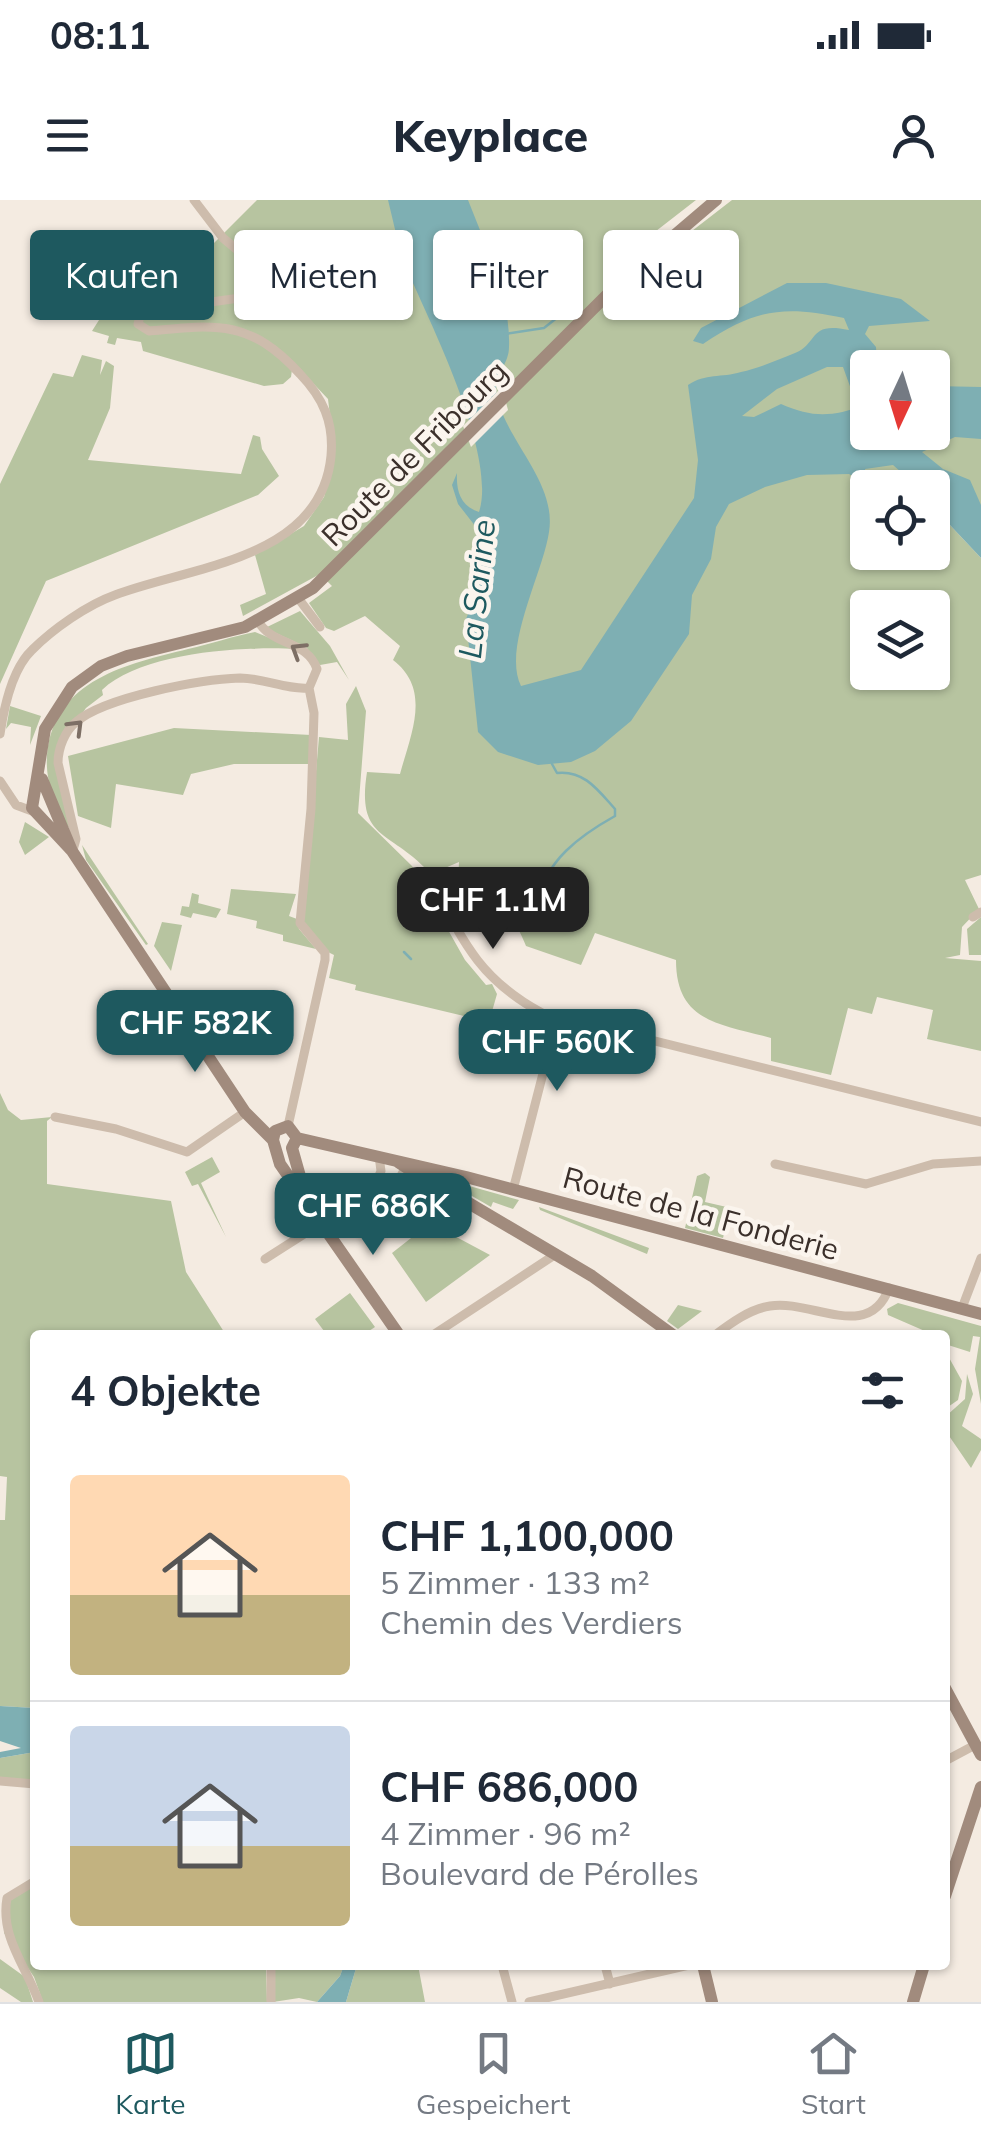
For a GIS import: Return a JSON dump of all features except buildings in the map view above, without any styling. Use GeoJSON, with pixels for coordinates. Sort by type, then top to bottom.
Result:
{"type":"FeatureCollection","features":[{"type":"Feature","properties":{"kind":"main road","name":"Route de Fribourg"},"geometry":{"type":"LineString","coordinates":[[43,808],[40,758],[45,729],[57,705],[93,671],[127,656],[210,638],[258,621],[324,579],[621,281],[716,200]]}},
{"type":"Feature","properties":{"kind":"main road"},"geometry":{"type":"LineString","coordinates":[[43,808],[245,1112],[284,1138],[311,1204],[396,1330]]}},
{"type":"Feature","properties":{"kind":"main road","name":"Route de la Fonderie"},"geometry":{"type":"LineString","coordinates":[[284,1138],[379,1156],[981,1314]]}},
{"type":"Feature","properties":{"kind":"main road"},"geometry":{"type":"LineString","coordinates":[[408,1165],[556,1254],[667,1330]]}},
{"type":"Feature","properties":{"kind":"main road"},"geometry":{"type":"LineString","coordinates":[[950,1697],[978,1750]]}},
{"type":"Feature","properties":{"kind":"main road"},"geometry":{"type":"LineString","coordinates":[[950,1862],[981,1788]]}},
{"type":"Feature","properties":{"kind":"main road"},"geometry":{"type":"LineString","coordinates":[[704,1970],[712,2002]]}},
{"type":"Feature","properties":{"kind":"main road"},"geometry":{"type":"LineString","coordinates":[[913,2002],[923,1970]]}},
{"type":"Feature","properties":{"kind":"street"},"geometry":{"type":"LineString","coordinates":[[0,734],[18,672],[31,650],[111,596],[246,554],[280,538],[300,522],[322,490],[331,450],[326,410],[320,396],[283,354],[247,332],[195,326],[149,331],[138,324],[140,316],[153,310],[262,295],[268,290],[266,275],[224,238],[194,200]]}},
{"type":"Feature","properties":{"kind":"street"},"geometry":{"type":"LineString","coordinates":[[298,598],[320,627]]}},
{"type":"Feature","properties":{"kind":"street"},"geometry":{"type":"LineString","coordinates":[[258,621],[264,631],[312,656],[318,674],[309,688],[314,712],[312,810],[300,924],[325,953],[326,960],[284,1138]]}},
{"type":"Feature","properties":{"kind":"street"},"geometry":{"type":"LineString","coordinates":[[72,850],[76,839],[58,763],[65,736],[75,722],[117,704],[200,682],[252,679],[309,688]]}},
{"type":"Feature","properties":{"kind":"street"},"geometry":{"type":"LineString","coordinates":[[0,781],[14,803],[43,808]]}},
{"type":"Feature","properties":{"kind":"street"},"geometry":{"type":"LineString","coordinates":[[434,884],[473,958],[490,978],[556,1019],[981,1122]]}},
{"type":"Feature","properties":{"kind":"street"},"geometry":{"type":"LineString","coordinates":[[315,955],[326,960]]}},
{"type":"Feature","properties":{"kind":"street"},"geometry":{"type":"LineString","coordinates":[[513,1190],[556,1019]]}},
{"type":"Feature","properties":{"kind":"street"},"geometry":{"type":"LineString","coordinates":[[54,1118],[116,1129],[187,1152],[245,1112]]}},
{"type":"Feature","properties":{"kind":"street"},"geometry":{"type":"LineString","coordinates":[[372,1190],[379,1180],[379,1156]]}},
{"type":"Feature","properties":{"kind":"street"},"geometry":{"type":"LineString","coordinates":[[775,1164],[866,1184],[932,1164],[981,1161]]}},
{"type":"Feature","properties":{"kind":"street"},"geometry":{"type":"LineString","coordinates":[[354,1202],[408,1165]]}},
{"type":"Feature","properties":{"kind":"street"},"geometry":{"type":"LineString","coordinates":[[265,1259],[323,1222]]}},
{"type":"Feature","properties":{"kind":"street"},"geometry":{"type":"LineString","coordinates":[[441,1330],[556,1254]]}},
{"type":"Feature","properties":{"kind":"street"},"geometry":{"type":"LineString","coordinates":[[962,1308],[981,1258]]}},
{"type":"Feature","properties":{"kind":"street"},"geometry":{"type":"LineString","coordinates":[[723,1330],[754,1311],[771,1306],[847,1316],[869,1314],[879,1308],[889,1288]]}},
{"type":"Feature","properties":{"kind":"street"},"geometry":{"type":"LineString","coordinates":[[950,1758],[978,1750]]}},
{"type":"Feature","properties":{"kind":"street"},"geometry":{"type":"LineString","coordinates":[[0,1781],[30,1784]]}},
{"type":"Feature","properties":{"kind":"street"},"geometry":{"type":"LineString","coordinates":[[30,1884],[7,1898],[2,1908],[2,1933],[30,1978],[39,2002]]}},
{"type":"Feature","properties":{"kind":"street"},"geometry":{"type":"LineString","coordinates":[[270,1970],[271,2002]]}},
{"type":"Feature","properties":{"kind":"street"},"geometry":{"type":"LineString","coordinates":[[503,1970],[512,2002]]}},
{"type":"Feature","properties":{"kind":"street"},"geometry":{"type":"LineString","coordinates":[[606,1970],[610,1984]]}},
{"type":"Feature","properties":{"kind":"street"},"geometry":{"type":"LineString","coordinates":[[529,2002],[667,1970]]}},
{"type":"Feature","properties":{"kind":"green space"},"geometry":{"type":"Polygon","coordinates":[[[257,200],[696,200],[657,230],[603,230],[603,320],[739,320],[739,230],[693,230],[732,200],[981,200],[981,533],[950,505],[950,470],[850,470],[850,570],[950,570],[950,525],[981,558],[981,875],[965,880],[979,909],[962,927],[960,955],[945,958],[981,961],[981,1051],[927,1039],[933,1010],[877,997],[872,1014],[848,1008],[831,1075],[771,1061],[771,1038],[719,1024],[693,1009],[678,981],[676,960],[595,933],[581,965],[526,946],[508,913],[488,895],[479,892],[452,906],[448,894],[458,882],[459,862],[431,874],[380,832],[367,811],[367,772],[400,774],[413,728],[412,685],[393,660],[400,646],[365,616],[334,631],[326,628],[309,603],[332,586],[320,574],[243,616],[240,605],[266,594],[255,555],[304,526],[324,497],[335,458],[328,399],[293,362],[291,377],[283,384],[264,386],[143,351],[141,342],[117,338],[115,345],[107,343],[109,336],[92,331],[99,320],[214,320],[214,243],[257,200]]]}},
{"type":"Feature","properties":{"kind":"green space"},"geometry":{"type":"Polygon","coordinates":[[[82,355],[102,360],[100,375],[106,361],[114,366],[110,408],[88,460],[241,474],[253,435],[260,437],[262,449],[279,476],[258,495],[46,581],[0,684],[0,484],[53,373],[73,377],[82,355]]]}},
{"type":"Feature","properties":{"kind":"green space"},"geometry":{"type":"Polygon","coordinates":[[[300,611],[330,646],[349,680],[337,662],[320,665],[306,647],[265,628],[300,611]]]}},
{"type":"Feature","properties":{"kind":"green space"},"geometry":{"type":"Polygon","coordinates":[[[255,632],[297,649],[195,654],[142,667],[102,690],[103,695],[86,708],[56,751],[72,832],[53,796],[47,765],[53,729],[64,708],[79,692],[119,669],[255,632]]]}},
{"type":"Feature","properties":{"kind":"green space"},"geometry":{"type":"Polygon","coordinates":[[[356,686],[366,711],[358,813],[412,866],[465,960],[486,985],[492,984],[497,994],[489,1022],[355,990],[356,985],[329,978],[334,955],[324,950],[303,922],[319,737],[348,740],[346,704],[356,686]]]}},
{"type":"Feature","properties":{"kind":"green space"},"geometry":{"type":"Polygon","coordinates":[[[10,706],[41,716],[30,745],[31,727],[11,723],[6,729],[10,706]]]}},
{"type":"Feature","properties":{"kind":"green space"},"geometry":{"type":"Polygon","coordinates":[[[174,728],[311,735],[310,764],[234,764],[191,774],[183,795],[116,784],[111,828],[78,816],[68,756],[174,728]]]}},
{"type":"Feature","properties":{"kind":"green space"},"geometry":{"type":"Polygon","coordinates":[[[25,822],[49,837],[25,855],[19,842],[25,822]]]}},
{"type":"Feature","properties":{"kind":"green space"},"geometry":{"type":"Polygon","coordinates":[[[82,845],[148,944],[86,860],[82,845]]]}},
{"type":"Feature","properties":{"kind":"green space"},"geometry":{"type":"Polygon","coordinates":[[[231,889],[296,894],[289,916],[297,919],[299,929],[316,949],[283,941],[283,935],[256,928],[257,921],[227,914],[231,889]]]}},
{"type":"Feature","properties":{"kind":"green space"},"geometry":{"type":"Polygon","coordinates":[[[192,893],[199,895],[198,903],[221,909],[216,918],[193,913],[191,918],[180,915],[182,906],[189,907],[192,893]]]}},
{"type":"Feature","properties":{"kind":"green space"},"geometry":{"type":"Polygon","coordinates":[[[981,917],[981,955],[969,955],[967,929],[981,917]]]}},
{"type":"Feature","properties":{"kind":"green space"},"geometry":{"type":"Polygon","coordinates":[[[162,922],[182,925],[171,971],[154,946],[162,922]]]}},
{"type":"Feature","properties":{"kind":"green space"},"geometry":{"type":"Polygon","coordinates":[[[0,1093],[8,1110],[21,1120],[52,1117],[47,1121],[47,1184],[171,1201],[186,1272],[223,1330],[30,1330],[30,1708],[0,1706],[0,1520],[5,1520],[7,1477],[0,1476],[0,1093]]]}},
{"type":"Feature","properties":{"kind":"green space"},"geometry":{"type":"Polygon","coordinates":[[[212,1157],[220,1172],[201,1183],[226,1237],[198,1184],[192,1186],[185,1172],[212,1157]]]}},
{"type":"Feature","properties":{"kind":"green space"},"geometry":{"type":"Polygon","coordinates":[[[705,1173],[710,1177],[705,1202],[731,1208],[723,1238],[685,1228],[697,1176],[705,1173]]]}},
{"type":"Feature","properties":{"kind":"green space"},"geometry":{"type":"Polygon","coordinates":[[[441,1178],[519,1200],[513,1209],[493,1202],[491,1207],[441,1178]]]}},
{"type":"Feature","properties":{"kind":"green space"},"geometry":{"type":"Polygon","coordinates":[[[539,1207],[649,1248],[647,1254],[540,1210],[539,1207]]]}},
{"type":"Feature","properties":{"kind":"green space"},"geometry":{"type":"Polygon","coordinates":[[[420,1231],[440,1238],[447,1232],[490,1255],[426,1302],[392,1253],[420,1231]]]}},
{"type":"Feature","properties":{"kind":"green space"},"geometry":{"type":"Polygon","coordinates":[[[350,1293],[375,1327],[323,1330],[315,1319],[350,1293]]]}},
{"type":"Feature","properties":{"kind":"green space"},"geometry":{"type":"Polygon","coordinates":[[[898,1303],[981,1326],[981,1404],[975,1369],[980,1337],[973,1336],[970,1352],[950,1346],[950,1330],[922,1330],[888,1315],[887,1309],[898,1303]]]}},
{"type":"Feature","properties":{"kind":"green space"},"geometry":{"type":"Polygon","coordinates":[[[678,1305],[702,1311],[678,1329],[667,1321],[678,1305]]]}},
{"type":"Feature","properties":{"kind":"green space"},"geometry":{"type":"Polygon","coordinates":[[[950,1359],[962,1381],[958,1400],[950,1406],[950,1359]]]}},
{"type":"Feature","properties":{"kind":"green space"},"geometry":{"type":"Polygon","coordinates":[[[967,1374],[973,1394],[962,1426],[981,1439],[981,1450],[971,1468],[950,1437],[950,1412],[965,1399],[967,1374]]]}},
{"type":"Feature","properties":{"kind":"green space"},"geometry":{"type":"Polygon","coordinates":[[[30,1753],[30,1781],[0,1778],[0,1758],[30,1753]]]}},
{"type":"Feature","properties":{"kind":"green space"},"geometry":{"type":"Polygon","coordinates":[[[30,1887],[30,1970],[266,1970],[267,2002],[43,2002],[34,1977],[4,1933],[8,1902],[30,1887]]]}},
{"type":"Feature","properties":{"kind":"green space"},"geometry":{"type":"Polygon","coordinates":[[[0,1959],[25,1977],[33,2002],[21,2002],[0,1988],[0,1959]]]}},
{"type":"Feature","properties":{"kind":"green space"},"geometry":{"type":"Polygon","coordinates":[[[273,1970],[342,1970],[317,2002],[299,1998],[273,2002],[273,1970]]]}},
{"type":"Feature","properties":{"kind":"green space"},"geometry":{"type":"Polygon","coordinates":[[[356,1970],[419,1970],[425,2002],[346,2002],[356,1970]]]}},
{"type":"Feature","properties":{"kind":"water"},"geometry":{"type":"Polygon","coordinates":[[[388,200],[468,200],[480,230],[433,230],[433,320],[508,320],[509,347],[497,383],[497,397],[510,430],[539,480],[549,514],[545,549],[520,631],[517,670],[521,686],[581,670],[694,498],[698,460],[688,385],[789,356],[827,328],[849,330],[844,318],[787,311],[739,323],[703,344],[693,341],[701,328],[716,320],[739,320],[739,308],[787,283],[826,283],[901,299],[930,321],[869,326],[865,334],[876,350],[850,350],[850,386],[843,367],[827,367],[777,389],[742,416],[754,417],[781,404],[823,414],[850,410],[850,450],[926,450],[922,452],[945,470],[899,470],[893,465],[850,470],[850,475],[807,475],[765,487],[729,504],[716,527],[711,559],[692,595],[689,634],[631,721],[595,751],[571,762],[538,765],[498,752],[478,732],[466,619],[478,589],[476,527],[458,504],[452,485],[457,473],[461,497],[479,512],[479,459],[460,393],[413,283],[413,230],[396,230],[388,200]]]}},
{"type":"Feature","properties":{"kind":"water"},"geometry":{"type":"Polygon","coordinates":[[[950,386],[981,387],[981,439],[950,439],[950,386]]]}},
{"type":"Feature","properties":{"kind":"water"},"geometry":{"type":"Polygon","coordinates":[[[950,472],[970,480],[981,505],[981,558],[950,525],[950,472]]]}},
{"type":"Feature","properties":{"kind":"water"},"geometry":{"type":"Polygon","coordinates":[[[0,1706],[30,1708],[30,1753],[0,1758],[0,1752],[21,1748],[0,1741],[0,1706]]]}},
{"type":"Feature","properties":{"kind":"water"},"geometry":{"type":"Polygon","coordinates":[[[342,1970],[356,1970],[346,2002],[317,2002],[342,1970]]]}},
{"type":"Feature","properties":{"kind":"pier"},"geometry":{"type":"Polygon","coordinates":[[[502,387],[508,410],[471,447],[463,426],[502,387]]]}},
{"type":"Feature","properties":{"kind":"waterway"},"geometry":{"type":"LineString","coordinates":[[505,334],[544,328],[554,320]]}},
{"type":"Feature","properties":{"kind":"waterway"},"geometry":{"type":"LineString","coordinates":[[539,902],[542,887],[556,862],[577,841],[615,816],[615,809],[590,783],[575,775],[557,773],[552,764]]}},
{"type":"Feature","properties":{"kind":"waterway"},"geometry":{"type":"LineString","coordinates":[[404,952],[411,959]]}},
{"type":"Feature","properties":{"kind":"water label","name":"La Sarine"},"geometry":{"type":"Point","coordinates":[476,589]}}]}
